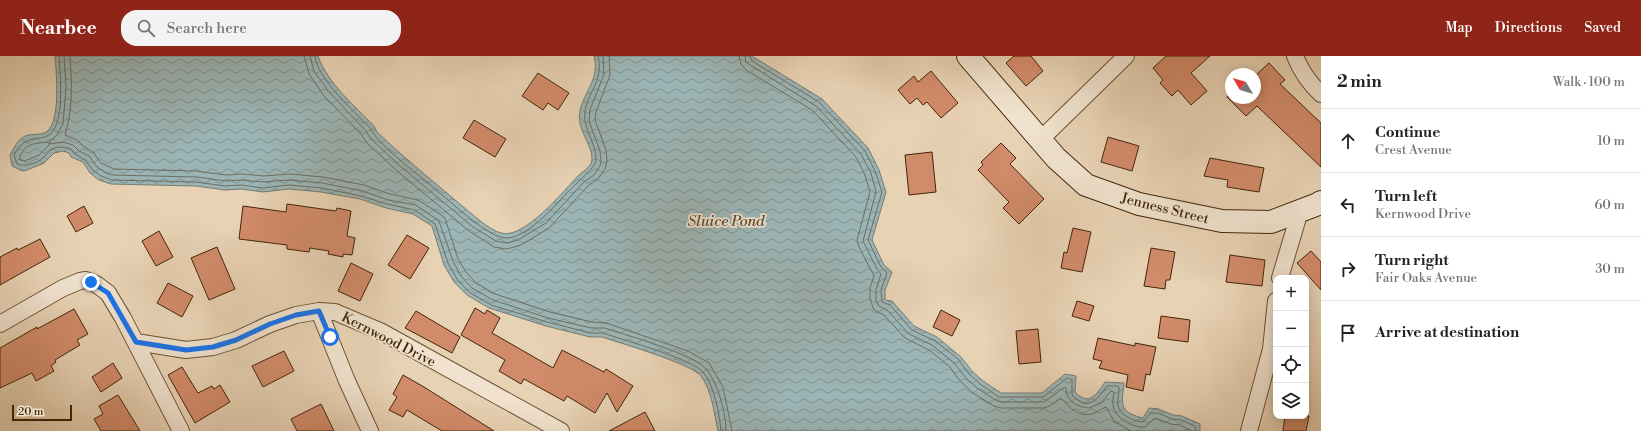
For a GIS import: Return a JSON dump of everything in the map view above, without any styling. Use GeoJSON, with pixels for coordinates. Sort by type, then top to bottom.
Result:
{"type":"FeatureCollection","features":[{"type":"Feature","properties":{"kind":"street","name":"Jenness Street"},"geometry":{"type":"LineString","coordinates":[[968,56],[1056,158],[1086,185],[1138,204],[1222,221],[1271,222],[1321,202]]}},
{"type":"Feature","properties":{"kind":"street"},"geometry":{"type":"LineString","coordinates":[[1040,140],[1126,56]]}},
{"type":"Feature","properties":{"kind":"street"},"geometry":{"type":"LineString","coordinates":[[1295,56],[1301,70],[1321,94]]}},
{"type":"Feature","properties":{"kind":"street"},"geometry":{"type":"LineString","coordinates":[[1281,275],[1300,211]]}},
{"type":"Feature","properties":{"kind":"street"},"geometry":{"type":"LineString","coordinates":[[0,324],[63,288],[86,280],[96,284],[108,293],[136,342],[181,431]]}},
{"type":"Feature","properties":{"kind":"street"},"geometry":{"type":"LineString","coordinates":[[319,311],[347,381],[370,431]]}},
{"type":"Feature","properties":{"kind":"street","name":"Kernwood Drive"},"geometry":{"type":"LineString","coordinates":[[136,342],[186,350],[213,347],[236,340],[270,324],[296,315],[319,311],[335,312],[380,331],[561,431]]}},
{"type":"Feature","properties":{"kind":"street"},"geometry":{"type":"LineString","coordinates":[[1249,431],[1271,349],[1275,311]]}},
{"type":"Feature","properties":{"kind":"water","name":"Sluice Pond"},"geometry":{"type":"Polygon","coordinates":[[[55,56],[318,56],[322,66],[335,85],[387,142],[480,221],[501,233],[510,233],[531,223],[542,214],[578,176],[588,168],[591,163],[591,151],[581,128],[579,116],[582,103],[594,77],[594,56],[752,56],[822,99],[868,148],[879,170],[886,192],[872,240],[884,265],[892,272],[885,290],[885,300],[892,301],[914,326],[937,337],[961,357],[972,371],[983,381],[1001,393],[1042,393],[1065,374],[1076,376],[1075,392],[1084,398],[1089,399],[1099,391],[1105,382],[1124,383],[1123,406],[1129,413],[1143,418],[1149,408],[1159,409],[1173,415],[1182,416],[1200,424],[1200,431],[718,431],[708,388],[701,376],[695,371],[670,360],[602,337],[590,337],[546,326],[489,308],[467,295],[454,282],[444,265],[432,226],[413,214],[386,208],[360,199],[321,192],[289,189],[263,192],[241,189],[225,190],[196,186],[111,184],[99,180],[90,173],[83,162],[71,157],[69,153],[63,151],[54,153],[44,163],[27,170],[22,171],[12,166],[10,155],[19,140],[28,135],[44,133],[50,129],[56,110],[57,98],[55,56]]]}},
{"type":"Feature","properties":{"kind":"building"},"geometry":{"type":"Polygon","coordinates":[[[1014,56],[1031,56],[1043,71],[1026,86],[1006,63],[1014,56]]]}},
{"type":"Feature","properties":{"kind":"building"},"geometry":{"type":"Polygon","coordinates":[[[1166,56],[1210,56],[1191,73],[1207,91],[1191,105],[1178,90],[1172,96],[1160,83],[1163,80],[1153,68],[1166,56]]]}},
{"type":"Feature","properties":{"kind":"building"},"geometry":{"type":"Polygon","coordinates":[[[1269,63],[1285,80],[1280,84],[1321,123],[1321,167],[1257,106],[1246,116],[1234,104],[1261,104],[1261,70],[1269,63]]]}},
{"type":"Feature","properties":{"kind":"building"},"geometry":{"type":"Polygon","coordinates":[[[931,71],[958,103],[941,118],[927,102],[923,105],[917,98],[910,104],[898,90],[914,76],[918,82],[931,71]]]}},
{"type":"Feature","properties":{"kind":"building"},"geometry":{"type":"Polygon","coordinates":[[[538,73],[569,93],[558,110],[548,103],[543,110],[522,96],[538,73]]]}},
{"type":"Feature","properties":{"kind":"building"},"geometry":{"type":"Polygon","coordinates":[[[474,120],[506,139],[495,157],[463,138],[474,120]]]}},
{"type":"Feature","properties":{"kind":"building"},"geometry":{"type":"Polygon","coordinates":[[[1108,137],[1139,146],[1132,171],[1101,162],[1108,137]]]}},
{"type":"Feature","properties":{"kind":"building"},"geometry":{"type":"Polygon","coordinates":[[[1001,143],[1016,158],[1010,164],[1044,199],[1019,224],[1003,208],[1009,202],[978,170],[983,165],[981,162],[1001,143]]]}},
{"type":"Feature","properties":{"kind":"building"},"geometry":{"type":"Polygon","coordinates":[[[932,152],[936,192],[909,195],[905,155],[932,152]]]}},
{"type":"Feature","properties":{"kind":"building"},"geometry":{"type":"Polygon","coordinates":[[[1210,158],[1264,168],[1259,192],[1227,187],[1228,180],[1204,176],[1210,158]]]}},
{"type":"Feature","properties":{"kind":"building"},"geometry":{"type":"Polygon","coordinates":[[[287,204],[336,211],[337,208],[351,211],[347,236],[355,238],[352,255],[343,254],[343,257],[328,254],[329,251],[310,248],[309,252],[287,249],[287,245],[239,239],[243,206],[286,212],[287,204]]]}},
{"type":"Feature","properties":{"kind":"building"},"geometry":{"type":"Polygon","coordinates":[[[84,206],[93,223],[76,232],[67,216],[84,206]]]}},
{"type":"Feature","properties":{"kind":"building"},"geometry":{"type":"Polygon","coordinates":[[[1073,228],[1091,232],[1082,272],[1061,268],[1064,252],[1067,253],[1073,228]]]}},
{"type":"Feature","properties":{"kind":"building"},"geometry":{"type":"Polygon","coordinates":[[[159,231],[173,257],[156,266],[142,241],[159,231]]]}},
{"type":"Feature","properties":{"kind":"building"},"geometry":{"type":"Polygon","coordinates":[[[407,235],[429,248],[410,279],[388,265],[407,235]]]}},
{"type":"Feature","properties":{"kind":"building"},"geometry":{"type":"Polygon","coordinates":[[[40,239],[50,257],[0,285],[0,257],[17,248],[18,250],[40,239]]]}},
{"type":"Feature","properties":{"kind":"building"},"geometry":{"type":"Polygon","coordinates":[[[217,247],[235,289],[209,300],[191,258],[217,247]]]}},
{"type":"Feature","properties":{"kind":"building"},"geometry":{"type":"Polygon","coordinates":[[[1151,248],[1175,252],[1170,280],[1166,280],[1165,289],[1144,286],[1151,248]]]}},
{"type":"Feature","properties":{"kind":"building"},"geometry":{"type":"Polygon","coordinates":[[[1311,251],[1321,262],[1321,290],[1309,275],[1297,263],[1311,251]]]}},
{"type":"Feature","properties":{"kind":"building"},"geometry":{"type":"Polygon","coordinates":[[[1230,255],[1265,260],[1262,286],[1226,282],[1230,255]]]}},
{"type":"Feature","properties":{"kind":"building"},"geometry":{"type":"Polygon","coordinates":[[[351,263],[373,274],[360,301],[338,291],[351,263]]]}},
{"type":"Feature","properties":{"kind":"building"},"geometry":{"type":"Polygon","coordinates":[[[168,283],[193,296],[182,317],[157,303],[168,283]]]}},
{"type":"Feature","properties":{"kind":"building"},"geometry":{"type":"Polygon","coordinates":[[[1077,301],[1094,306],[1089,321],[1072,316],[1077,301]]]}},
{"type":"Feature","properties":{"kind":"building"},"geometry":{"type":"Polygon","coordinates":[[[475,308],[485,314],[487,310],[500,318],[492,333],[553,368],[562,350],[604,372],[606,369],[633,386],[617,412],[607,393],[595,413],[567,396],[564,401],[524,379],[521,384],[499,371],[505,360],[461,335],[475,308]]]}},
{"type":"Feature","properties":{"kind":"building"},"geometry":{"type":"Polygon","coordinates":[[[74,309],[88,334],[77,340],[80,345],[55,360],[56,362],[51,366],[54,371],[36,381],[32,373],[0,388],[0,348],[37,327],[37,329],[74,309]]]}},
{"type":"Feature","properties":{"kind":"building"},"geometry":{"type":"Polygon","coordinates":[[[941,310],[960,320],[952,336],[933,327],[941,310]]]}},
{"type":"Feature","properties":{"kind":"building"},"geometry":{"type":"Polygon","coordinates":[[[416,311],[460,337],[452,353],[405,328],[416,311]]]}},
{"type":"Feature","properties":{"kind":"building"},"geometry":{"type":"Polygon","coordinates":[[[1161,316],[1190,320],[1188,342],[1158,338],[1161,316]]]}},
{"type":"Feature","properties":{"kind":"building"},"geometry":{"type":"Polygon","coordinates":[[[1038,329],[1041,362],[1019,364],[1016,331],[1038,329]]]}},
{"type":"Feature","properties":{"kind":"building"},"geometry":{"type":"Polygon","coordinates":[[[1098,338],[1135,346],[1135,343],[1156,347],[1150,375],[1146,374],[1143,391],[1126,387],[1128,375],[1099,368],[1102,361],[1093,359],[1098,338]]]}},
{"type":"Feature","properties":{"kind":"building"},"geometry":{"type":"Polygon","coordinates":[[[284,351],[294,371],[263,387],[252,366],[284,351]]]}},
{"type":"Feature","properties":{"kind":"building"},"geometry":{"type":"Polygon","coordinates":[[[113,363],[122,378],[101,392],[92,377],[113,363]]]}},
{"type":"Feature","properties":{"kind":"building"},"geometry":{"type":"Polygon","coordinates":[[[182,367],[198,393],[212,386],[214,389],[220,385],[230,402],[195,423],[168,375],[182,367]]]}},
{"type":"Feature","properties":{"kind":"building"},"geometry":{"type":"Polygon","coordinates":[[[403,375],[494,431],[442,431],[407,410],[403,417],[389,410],[397,397],[393,394],[403,375]]]}},
{"type":"Feature","properties":{"kind":"building"},"geometry":{"type":"Polygon","coordinates":[[[118,395],[140,431],[101,431],[94,419],[103,414],[99,406],[118,395]]]}},
{"type":"Feature","properties":{"kind":"building"},"geometry":{"type":"Polygon","coordinates":[[[321,404],[334,431],[297,431],[291,419],[321,404]]]}},
{"type":"Feature","properties":{"kind":"building"},"geometry":{"type":"Polygon","coordinates":[[[645,412],[655,431],[609,431],[645,412]]]}},
{"type":"Feature","properties":{"kind":"building"},"geometry":{"type":"Polygon","coordinates":[[[1285,419],[1308,419],[1306,431],[1283,431],[1285,419]]]}},
{"type":"Feature","properties":{"kind":"route"},"geometry":{"type":"LineString","coordinates":[[91,282],[101,287],[108,293],[136,342],[186,350],[213,347],[236,340],[270,324],[296,315],[319,311],[330,337]]}}]}
